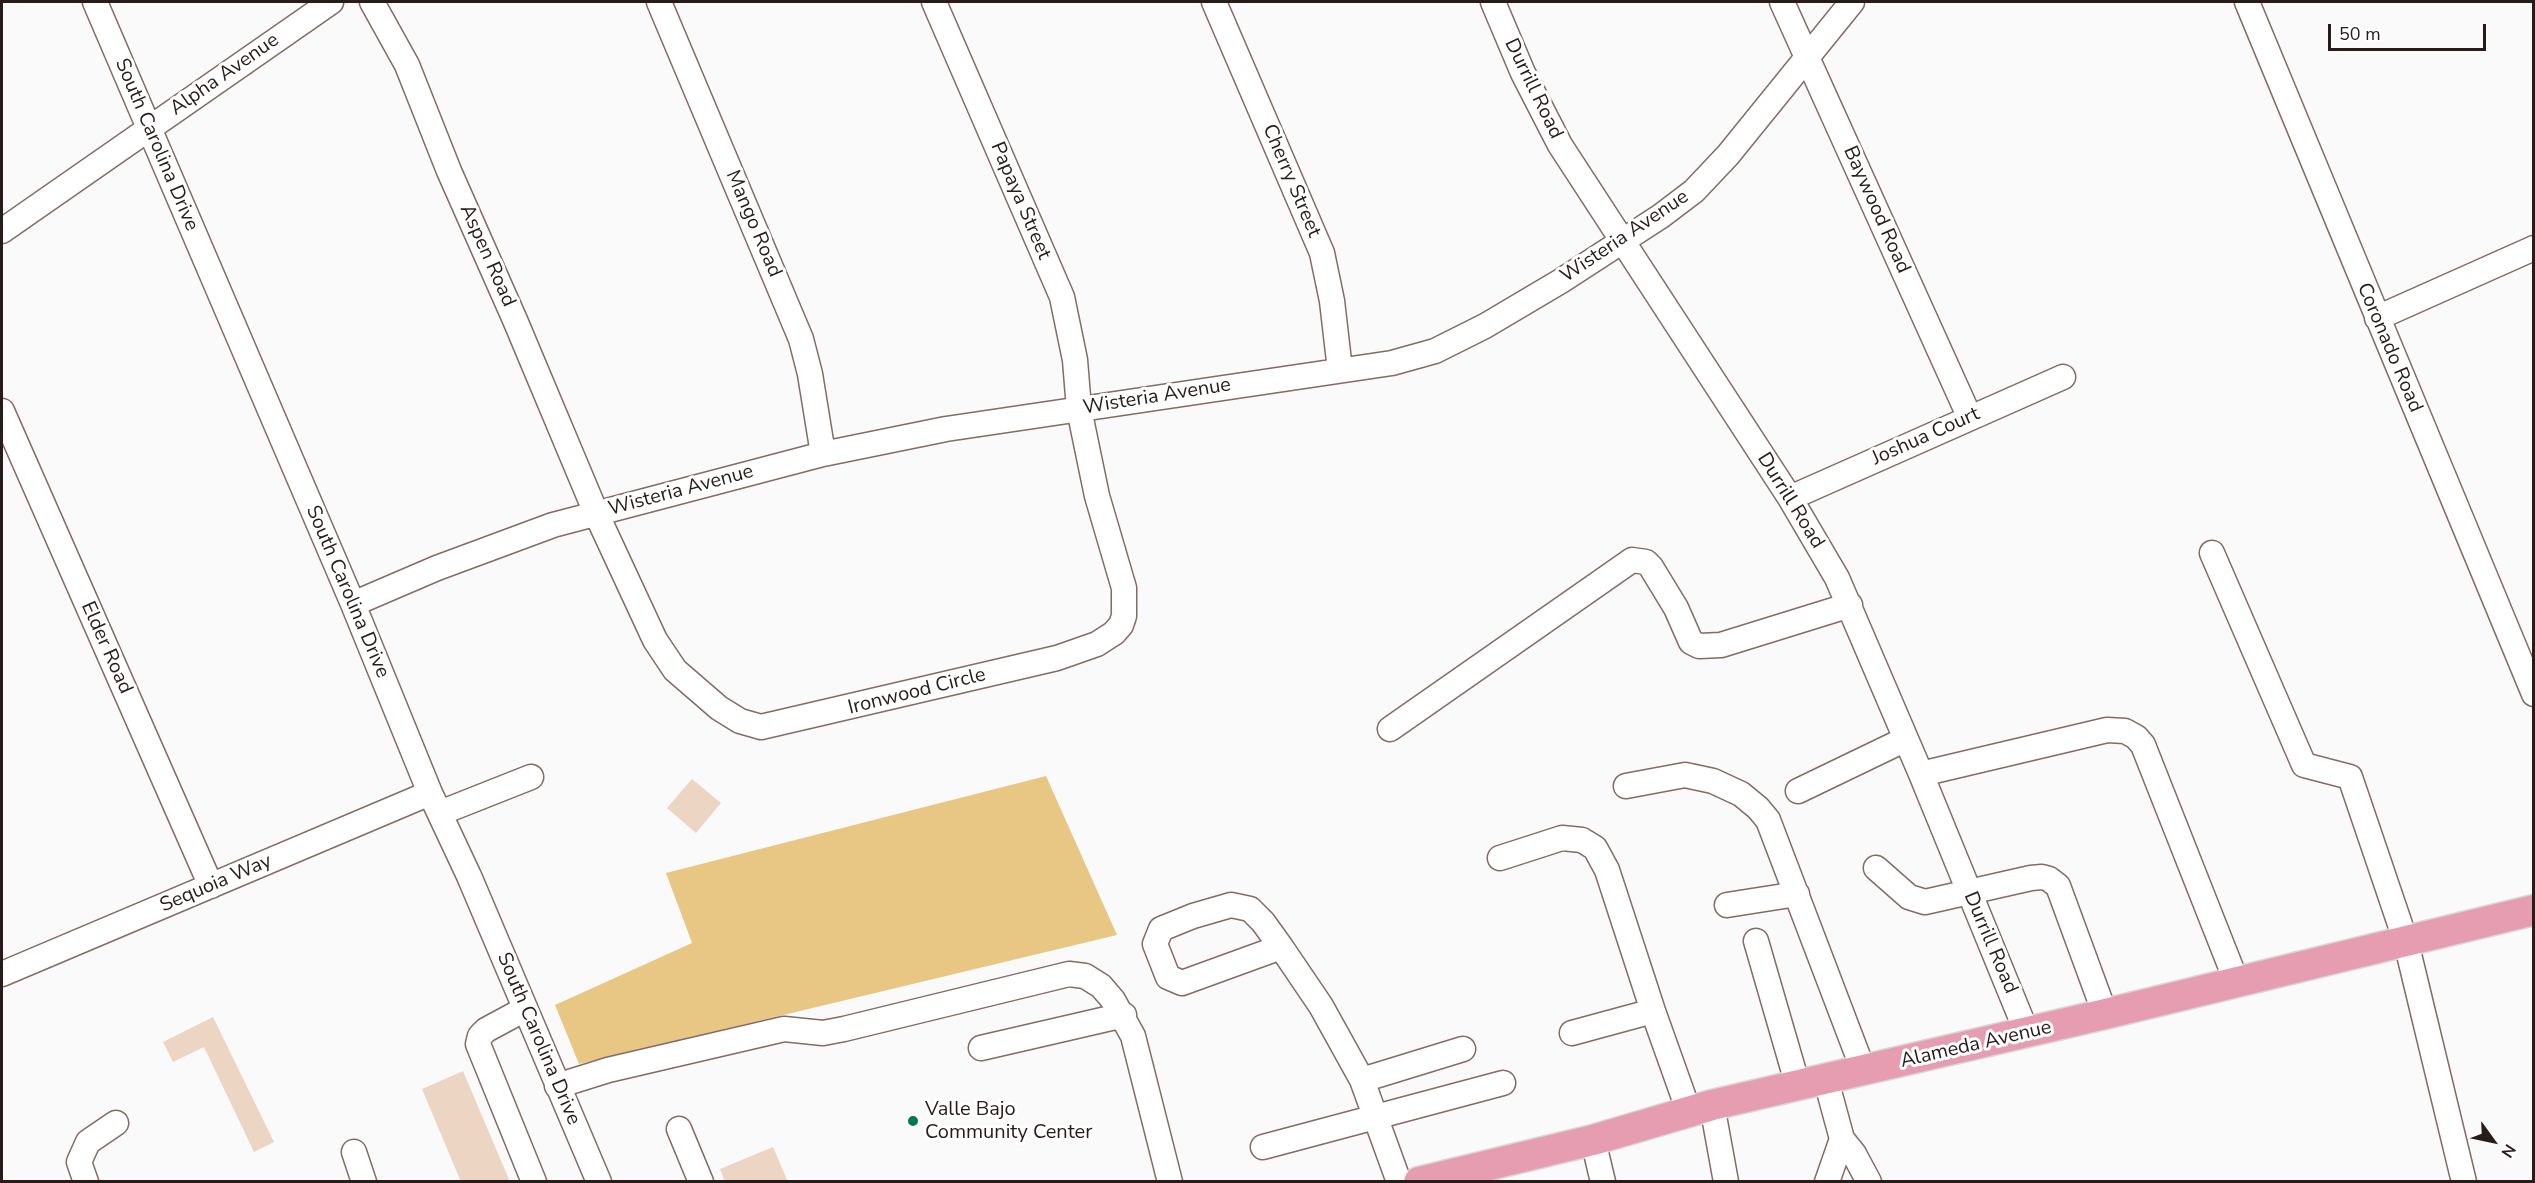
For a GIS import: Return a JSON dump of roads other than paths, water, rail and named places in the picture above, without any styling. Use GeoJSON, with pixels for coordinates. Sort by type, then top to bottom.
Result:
{"type":"FeatureCollection","features":[{"type":"Feature","properties":{"kind":"main road","name":"Alameda Avenue"},"geometry":{"type":"LineString","coordinates":[[1419,1182],[1460,1177],[1700,1109],[2237,983],[2534,910]]}},
{"type":"Feature","properties":{"kind":"street","name":"South Carolina Drive"},"geometry":{"type":"LineString","coordinates":[[95,2],[353,604],[435,803],[469,876],[599,1182]]}},
{"type":"Feature","properties":{"kind":"street","name":"Alpha Avenue"},"geometry":{"type":"LineString","coordinates":[[2,231],[331,2]]}},
{"type":"Feature","properties":{"kind":"street","name":"Aspen Road"},"geometry":{"type":"LineString","coordinates":[[372,2],[407,65],[449,171],[596,513]]}},
{"type":"Feature","properties":{"kind":"street","name":"Mango Road"},"geometry":{"type":"LineString","coordinates":[[659,2],[801,339],[810,374],[823,454]]}},
{"type":"Feature","properties":{"kind":"street","name":"Papaya Street"},"geometry":{"type":"LineString","coordinates":[[934,2],[1062,297],[1075,360],[1079,409]]}},
{"type":"Feature","properties":{"kind":"street","name":"Cherry Street"},"geometry":{"type":"LineString","coordinates":[[1214,2],[1322,253],[1332,301],[1340,369]]}},
{"type":"Feature","properties":{"kind":"street","name":"Durrill Road"},"geometry":{"type":"LineString","coordinates":[[1493,2],[1523,73],[1560,146],[1790,498],[1837,578],[1921,774],[2027,1033]]}},
{"type":"Feature","properties":{"kind":"street","name":"Baywood Road"},"geometry":{"type":"LineString","coordinates":[[1782,2],[1970,418]]}},
{"type":"Feature","properties":{"kind":"street","name":"Wisteria Avenue"},"geometry":{"type":"LineString","coordinates":[[353,604],[510,540],[553,525],[823,454],[946,429],[1392,363],[1455,343],[1561,281],[1661,216],[1694,191],[1728,155],[1852,2]]}},
{"type":"Feature","properties":{"kind":"street","name":"Coronado Road"},"geometry":{"type":"LineString","coordinates":[[2247,2],[2534,694]]}},
{"type":"Feature","properties":{"kind":"street"},"geometry":{"type":"LineString","coordinates":[[2377,318],[2534,248]]}},
{"type":"Feature","properties":{"kind":"street","name":"Joshua Court"},"geometry":{"type":"LineString","coordinates":[[1790,498],[2063,377]]}},
{"type":"Feature","properties":{"kind":"street","name":"Ironwood Circle"},"geometry":{"type":"LineString","coordinates":[[596,513],[655,640],[675,670],[719,708],[740,721],[761,727],[803,719],[1057,658],[1097,644],[1114,633],[1121,625],[1124,616],[1124,588],[1096,496],[1079,409]]}},
{"type":"Feature","properties":{"kind":"street","name":"Elder Road"},"geometry":{"type":"LineString","coordinates":[[2,411],[211,886]]}},
{"type":"Feature","properties":{"kind":"street"},"geometry":{"type":"LineString","coordinates":[[2212,553],[2304,765],[2350,777],[2406,942],[2464,1182]]}},
{"type":"Feature","properties":{"kind":"street"},"geometry":{"type":"LineString","coordinates":[[1390,729],[1632,560],[1646,562],[1651,567],[1676,608],[1691,642],[1699,646],[1721,645],[1850,605]]}},
{"type":"Feature","properties":{"kind":"street"},"geometry":{"type":"LineString","coordinates":[[1921,774],[2107,730],[2125,731],[2136,737],[2143,745],[2237,983]]}},
{"type":"Feature","properties":{"kind":"street"},"geometry":{"type":"LineString","coordinates":[[1798,791],[1906,739]]}},
{"type":"Feature","properties":{"kind":"street"},"geometry":{"type":"LineString","coordinates":[[1626,786],[1684,775],[1713,781],[1741,794],[1768,820],[1864,1072]]}},
{"type":"Feature","properties":{"kind":"street","name":"Sequoia Way"},"geometry":{"type":"LineString","coordinates":[[2,974],[211,886],[435,803],[531,777]]}},
{"type":"Feature","properties":{"kind":"street"},"geometry":{"type":"LineString","coordinates":[[1500,858],[1562,838],[1582,840],[1595,848],[1607,870],[1653,1011],[1700,1109],[1726,1182]]}},
{"type":"Feature","properties":{"kind":"street"},"geometry":{"type":"LineString","coordinates":[[1876,868],[1916,900],[1925,902],[2042,877],[2058,886],[2105,1014]]}},
{"type":"Feature","properties":{"kind":"street"},"geometry":{"type":"LineString","coordinates":[[1727,905],[1797,894]]}},
{"type":"Feature","properties":{"kind":"street"},"geometry":{"type":"LineString","coordinates":[[1281,946],[1182,983],[1168,977],[1155,944],[1161,929],[1231,905],[1250,909],[1281,946],[1321,1006],[1362,1080],[1399,1182]]}},
{"type":"Feature","properties":{"kind":"street"},"geometry":{"type":"LineString","coordinates":[[1756,941],[1812,1083],[1842,1139],[1854,1154],[1869,1182]]}},
{"type":"Feature","properties":{"kind":"street"},"geometry":{"type":"LineString","coordinates":[[557,1086],[608,1070],[784,1029],[823,1033],[1069,974],[1085,976],[1101,986],[1124,1015],[1133,1036],[1170,1182]]}},
{"type":"Feature","properties":{"kind":"street"},"geometry":{"type":"LineString","coordinates":[[525,1009],[486,1030],[480,1036],[478,1044],[534,1182]]}},
{"type":"Feature","properties":{"kind":"street"},"geometry":{"type":"LineString","coordinates":[[1572,1033],[1653,1011]]}},
{"type":"Feature","properties":{"kind":"street"},"geometry":{"type":"LineString","coordinates":[[981,1048],[1124,1015]]}},
{"type":"Feature","properties":{"kind":"street"},"geometry":{"type":"LineString","coordinates":[[1362,1080],[1463,1049]]}},
{"type":"Feature","properties":{"kind":"street"},"geometry":{"type":"LineString","coordinates":[[1263,1147],[1503,1083]]}},
{"type":"Feature","properties":{"kind":"street"},"geometry":{"type":"LineString","coordinates":[[86,1182],[79,1162],[88,1142],[117,1123]]}},
{"type":"Feature","properties":{"kind":"street"},"geometry":{"type":"LineString","coordinates":[[679,1129],[701,1182]]}},
{"type":"Feature","properties":{"kind":"street"},"geometry":{"type":"LineString","coordinates":[[1827,1182],[1842,1139]]}},
{"type":"Feature","properties":{"kind":"street"},"geometry":{"type":"LineString","coordinates":[[1593,1140],[1603,1182]]}},
{"type":"Feature","properties":{"kind":"street"},"geometry":{"type":"LineString","coordinates":[[354,1152],[364,1182]]}},
{"type":"Feature","properties":{"kind":"place","name":"Valle Bajo Community Center"},"geometry":{"type":"Point","coordinates":[913,1121]}}]}
